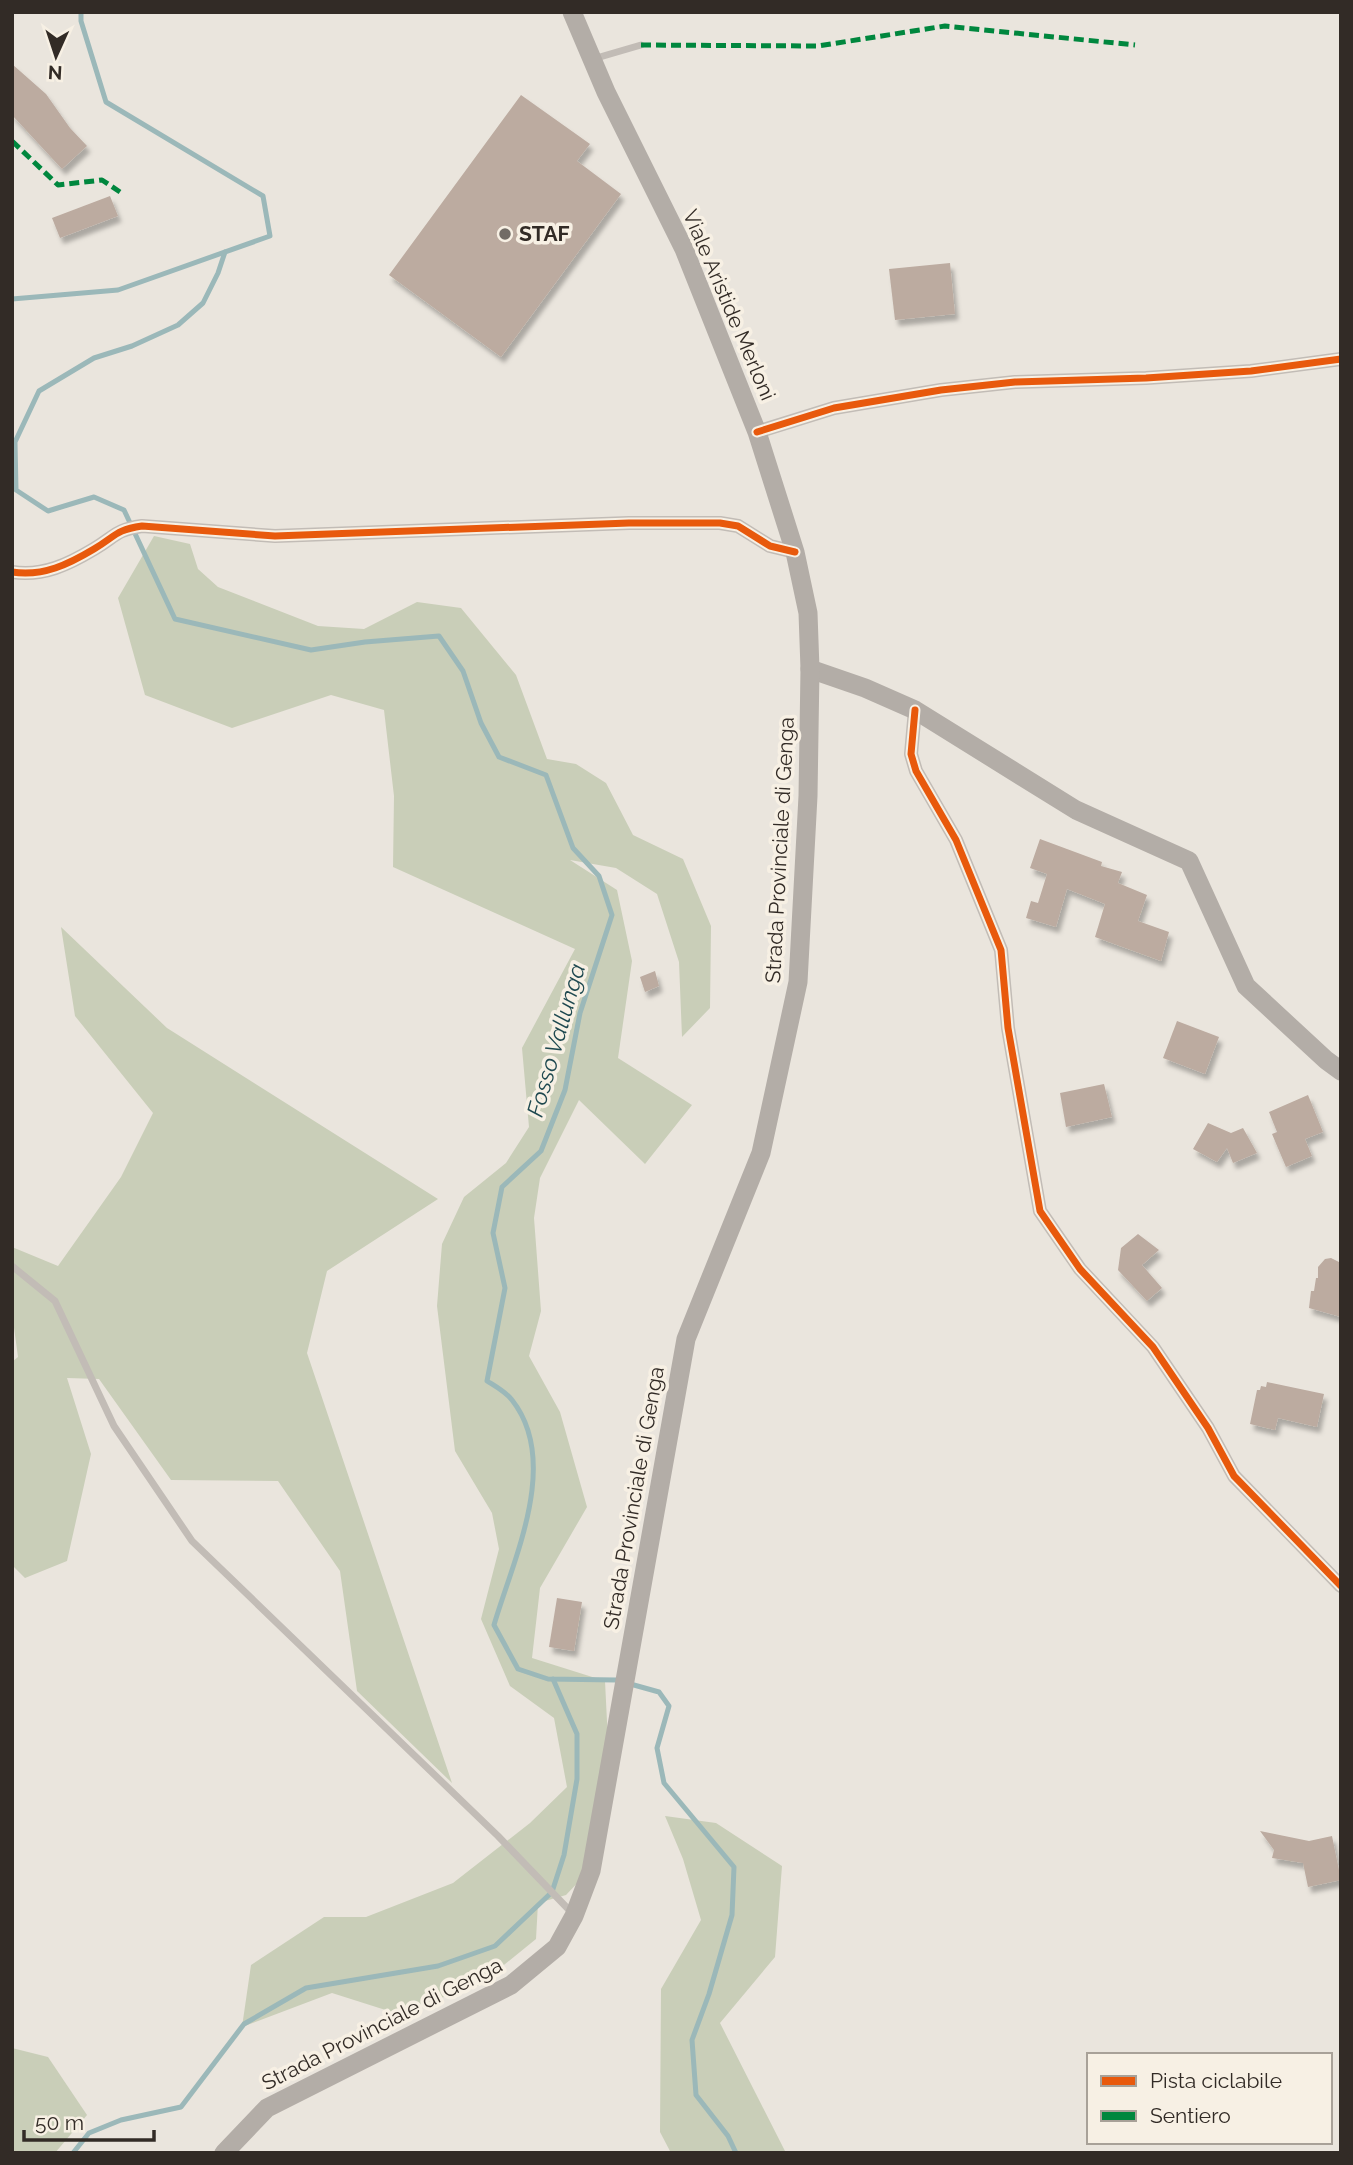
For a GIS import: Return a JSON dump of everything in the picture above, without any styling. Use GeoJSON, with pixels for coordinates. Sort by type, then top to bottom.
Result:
{"type":"FeatureCollection","features":[{"type":"Feature","properties":{"kind":"main road","name":"Viale Aristide Merloni"},"geometry":{"type":"LineString","coordinates":[[572,12],[606,92],[684,248],[757,432],[795,552],[808,613],[810,669]]}},
{"type":"Feature","properties":{"kind":"main road"},"geometry":{"type":"LineString","coordinates":[[810,669],[915,710],[1076,810],[1189,861],[1246,986],[1341,1071]]}},
{"type":"Feature","properties":{"kind":"main road","name":"Strada Provinciale di Genga"},"geometry":{"type":"LineString","coordinates":[[224,2153],[267,2108],[512,1984],[557,1948],[575,1916],[591,1871],[686,1339],[761,1153],[798,982],[808,796],[810,669]]}},
{"type":"Feature","properties":{"kind":"street"},"geometry":{"type":"LineString","coordinates":[[757,432],[834,408],[941,390],[1016,382],[1237,372],[1341,359]]}},
{"type":"Feature","properties":{"kind":"street"},"geometry":{"type":"LineString","coordinates":[[12,572],[27,574],[56,568],[96,548],[122,529],[142,526],[275,536],[629,523],[720,523],[738,526],[770,546],[795,552]]}},
{"type":"Feature","properties":{"kind":"street"},"geometry":{"type":"LineString","coordinates":[[915,710],[911,754],[916,771],[956,840],[1001,950],[1008,1028],[1040,1211],[1080,1269],[1153,1348],[1208,1428],[1234,1476],[1341,1586]]}},
{"type":"Feature","properties":{"kind":"lane"},"geometry":{"type":"LineString","coordinates":[[592,59],[641,46]]}},
{"type":"Feature","properties":{"kind":"lane"},"geometry":{"type":"LineString","coordinates":[[12,1266],[55,1301],[114,1426],[192,1541],[547,1885],[575,1916]]}},
{"type":"Feature","properties":{"kind":"green space"},"geometry":{"type":"Polygon","coordinates":[[[154,536],[190,544],[198,569],[218,587],[318,626],[364,629],[417,602],[461,608],[516,675],[547,759],[576,764],[606,783],[633,835],[683,859],[711,926],[710,1008],[682,1037],[679,962],[657,894],[616,868],[570,860],[617,890],[632,961],[618,1058],[692,1105],[645,1164],[579,1100],[540,1178],[534,1218],[541,1311],[529,1356],[560,1412],[587,1507],[540,1588],[532,1658],[605,1681],[608,1742],[584,1876],[566,1895],[538,1903],[536,1939],[478,1986],[395,2013],[332,1993],[242,2027],[251,1965],[324,1917],[366,1917],[453,1883],[530,1823],[567,1787],[554,1718],[510,1686],[481,1619],[499,1549],[492,1513],[455,1451],[437,1306],[442,1244],[464,1197],[506,1163],[529,1127],[522,1048],[575,949],[393,867],[394,796],[384,710],[331,695],[232,728],[145,695],[118,598],[154,536]]]}},
{"type":"Feature","properties":{"kind":"green space"},"geometry":{"type":"Polygon","coordinates":[[[61,927],[167,1028],[438,1199],[327,1271],[307,1353],[452,1783],[357,1691],[340,1571],[278,1481],[171,1480],[99,1379],[67,1378],[91,1454],[67,1561],[25,1578],[12,1565],[12,1362],[18,1357],[12,1313],[12,1247],[58,1266],[121,1177],[153,1113],[75,1016],[61,927]]]}},
{"type":"Feature","properties":{"kind":"green space"},"geometry":{"type":"Polygon","coordinates":[[[665,1816],[716,1823],[782,1866],[775,1957],[720,2023],[786,2153],[671,2153],[660,2132],[661,1989],[701,1920],[683,1859],[665,1816]]]}},
{"type":"Feature","properties":{"kind":"green space"},"geometry":{"type":"Polygon","coordinates":[[[12,2048],[48,2057],[87,2115],[55,2153],[12,2153],[12,2048]]]}},
{"type":"Feature","properties":{"kind":"building"},"geometry":{"type":"Polygon","coordinates":[[[12,64],[46,94],[70,128],[87,146],[62,169],[12,115],[12,64]]]}},
{"type":"Feature","properties":{"kind":"building","name":"STAF"},"geometry":{"type":"Polygon","coordinates":[[[521,95],[590,144],[577,161],[621,194],[501,357],[389,275],[521,95]]]}},
{"type":"Feature","properties":{"kind":"building"},"geometry":{"type":"Polygon","coordinates":[[[110,196],[118,216],[60,238],[52,218],[110,196]]]}},
{"type":"Feature","properties":{"kind":"building"},"geometry":{"type":"Polygon","coordinates":[[[950,263],[955,314],[895,320],[889,269],[950,263]]]}},
{"type":"Feature","properties":{"kind":"building"},"geometry":{"type":"Polygon","coordinates":[[[1040,839],[1102,862],[1101,866],[1122,872],[1118,883],[1147,895],[1138,921],[1169,932],[1161,961],[1095,937],[1105,904],[1067,889],[1056,927],[1026,918],[1031,901],[1038,903],[1047,874],[1030,868],[1040,839]]]}},
{"type":"Feature","properties":{"kind":"building"},"geometry":{"type":"Polygon","coordinates":[[[655,971],[659,986],[645,992],[640,977],[655,971]]]}},
{"type":"Feature","properties":{"kind":"building"},"geometry":{"type":"Polygon","coordinates":[[[1177,1021],[1219,1037],[1205,1074],[1163,1058],[1177,1021]]]}},
{"type":"Feature","properties":{"kind":"building"},"geometry":{"type":"Polygon","coordinates":[[[1104,1084],[1112,1117],[1066,1127],[1060,1093],[1104,1084]]]}},
{"type":"Feature","properties":{"kind":"building"},"geometry":{"type":"Polygon","coordinates":[[[1308,1095],[1323,1132],[1305,1139],[1312,1156],[1286,1167],[1272,1134],[1277,1132],[1269,1112],[1308,1095]]]}},
{"type":"Feature","properties":{"kind":"building"},"geometry":{"type":"Polygon","coordinates":[[[1208,1123],[1231,1133],[1243,1128],[1257,1153],[1233,1163],[1227,1148],[1217,1162],[1193,1149],[1208,1123]]]}},
{"type":"Feature","properties":{"kind":"building"},"geometry":{"type":"Polygon","coordinates":[[[1138,1234],[1159,1250],[1142,1265],[1162,1288],[1147,1301],[1118,1270],[1121,1248],[1138,1234]]]}},
{"type":"Feature","properties":{"kind":"building"},"geometry":{"type":"Polygon","coordinates":[[[1331,1258],[1341,1263],[1341,1317],[1309,1308],[1311,1291],[1314,1291],[1318,1278],[1318,1267],[1325,1259],[1331,1258]]]}},
{"type":"Feature","properties":{"kind":"building"},"geometry":{"type":"Polygon","coordinates":[[[1267,1382],[1324,1394],[1317,1427],[1278,1418],[1275,1430],[1250,1424],[1257,1390],[1260,1390],[1261,1386],[1266,1387],[1267,1382]]]}},
{"type":"Feature","properties":{"kind":"building"},"geometry":{"type":"Polygon","coordinates":[[[557,1598],[582,1602],[574,1651],[549,1647],[557,1598]]]}},
{"type":"Feature","properties":{"kind":"building"},"geometry":{"type":"Polygon","coordinates":[[[1260,1831],[1309,1841],[1332,1836],[1341,1880],[1308,1887],[1303,1863],[1272,1858],[1274,1850],[1260,1831]]]}},
{"type":"Feature","properties":{"kind":"waterway"},"geometry":{"type":"LineString","coordinates":[[12,299],[118,290],[270,236],[263,196],[106,102],[81,21],[81,12]]}},
{"type":"Feature","properties":{"kind":"waterway","name":"Fosso Vallunga"},"geometry":{"type":"LineString","coordinates":[[225,252],[203,303],[178,325],[132,346],[94,358],[39,391],[15,442],[16,490],[48,511],[94,497],[124,510],[175,619],[311,650],[439,636],[463,671],[481,723],[499,757],[546,775],[573,848],[599,876],[612,915],[580,1013],[565,1090],[541,1151],[502,1187],[493,1233],[505,1288],[487,1381],[512,1400],[526,1425],[533,1452],[533,1481],[528,1511],[521,1542],[494,1625],[518,1669],[548,1679],[616,1680],[659,1692],[669,1706],[657,1748],[664,1783],[734,1867],[732,1915],[709,1994],[692,2040],[696,2095],[728,2136],[736,2153]]}},
{"type":"Feature","properties":{"kind":"waterway"},"geometry":{"type":"LineString","coordinates":[[73,2153],[89,2133],[121,2120],[181,2107],[244,2024],[306,1988],[438,1966],[495,1946],[552,1892],[564,1855],[577,1779],[577,1734],[553,1679]]}},
{"type":"Feature","properties":{"kind":"marked path"},"geometry":{"type":"LineString","coordinates":[[641,45],[818,46],[945,26],[1135,45]]}},
{"type":"Feature","properties":{"kind":"marked path"},"geometry":{"type":"LineString","coordinates":[[12,141],[58,185],[102,180],[120,192]]}},
{"type":"Feature","properties":{"kind":"cycle path"},"geometry":{"type":"LineString","coordinates":[[757,432],[834,408],[941,390],[1015,382],[1146,378],[1251,371],[1341,359]]}},
{"type":"Feature","properties":{"kind":"cycle path"},"geometry":{"type":"LineString","coordinates":[[12,572],[34,573],[55,568],[121,532],[142,526],[275,536],[629,523],[720,523],[738,526],[770,546],[795,552]]}},
{"type":"Feature","properties":{"kind":"cycle path"},"geometry":{"type":"LineString","coordinates":[[915,710],[911,754],[916,771],[956,840],[1001,950],[1008,1028],[1040,1211],[1080,1269],[1153,1347],[1208,1428],[1234,1476],[1341,1586]]}},
{"type":"Feature","properties":{"kind":"place","name":"STAF"},"geometry":{"type":"Point","coordinates":[505,234]}}]}
